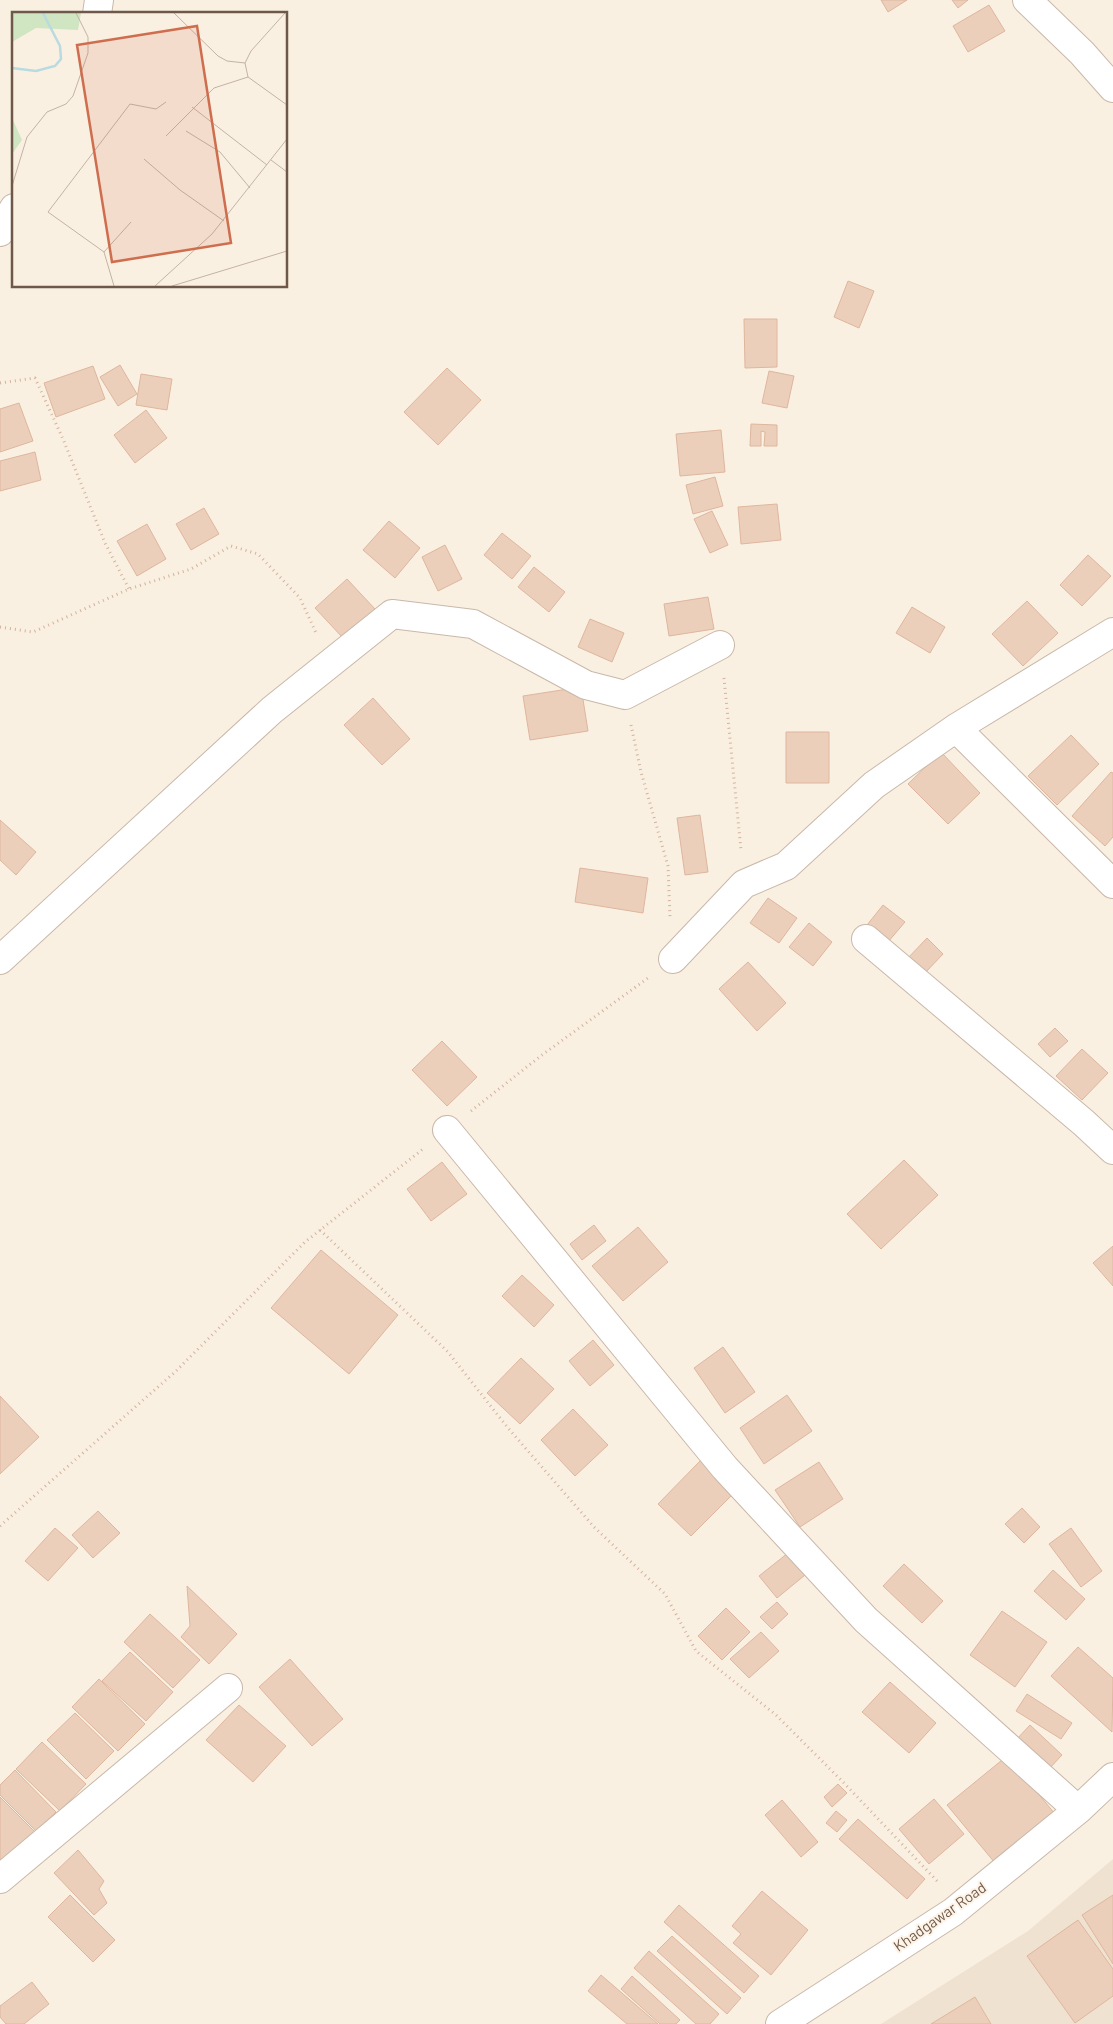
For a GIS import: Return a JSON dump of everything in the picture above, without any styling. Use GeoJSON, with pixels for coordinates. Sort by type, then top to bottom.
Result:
{"type":"FeatureCollection","features":[{"type":"Feature","properties":{"kind":"street"},"geometry":{"type":"LineString","coordinates":[[1028,0],[1082,53],[1113,88]]}},
{"type":"Feature","properties":{"kind":"street"},"geometry":{"type":"LineString","coordinates":[[0,232],[12,211]]}},
{"type":"Feature","properties":{"kind":"street"},"geometry":{"type":"LineString","coordinates":[[0,960],[272,710],[392,614],[474,624],[586,685],[625,695],[720,645]]}},
{"type":"Feature","properties":{"kind":"street"},"geometry":{"type":"LineString","coordinates":[[673,959],[744,884],[786,866],[874,785],[956,728],[1113,632]]}},
{"type":"Feature","properties":{"kind":"street"},"geometry":{"type":"LineString","coordinates":[[956,728],[1113,884]]}},
{"type":"Feature","properties":{"kind":"street"},"geometry":{"type":"LineString","coordinates":[[866,939],[1084,1123],[1113,1150]]}},
{"type":"Feature","properties":{"kind":"street"},"geometry":{"type":"LineString","coordinates":[[447,1130],[725,1468],[866,1620],[1078,1810]]}},
{"type":"Feature","properties":{"kind":"street"},"geometry":{"type":"LineString","coordinates":[[0,1879],[228,1688]]}},
{"type":"Feature","properties":{"kind":"street","name":"Khadgawar Road"},"geometry":{"type":"LineString","coordinates":[[780,2024],[960,1906],[1078,1810],[1113,1777]]}},
{"type":"Feature","properties":{"kind":"path"},"geometry":{"type":"LineString","coordinates":[[0,383],[35,378],[63,439],[104,543],[130,589]]}},
{"type":"Feature","properties":{"kind":"path"},"geometry":{"type":"LineString","coordinates":[[0,626],[32,632],[130,589],[191,569],[231,546],[258,554],[300,598],[331,664]]}},
{"type":"Feature","properties":{"kind":"path"},"geometry":{"type":"LineString","coordinates":[[720,645],[744,884]]}},
{"type":"Feature","properties":{"kind":"path"},"geometry":{"type":"LineString","coordinates":[[0,1526],[175,1372],[304,1242],[542,1055],[673,959],[668,866],[641,772],[625,695]]}},
{"type":"Feature","properties":{"kind":"path"},"geometry":{"type":"LineString","coordinates":[[320,1230],[448,1352],[508,1428],[594,1527],[665,1594],[696,1651],[776,1715],[844,1782],[960,1906]]}},
{"type":"Feature","properties":{"kind":"shaded area"},"geometry":{"type":"Polygon","coordinates":[[[1113,1859],[1113,2024],[881,2024],[1028,1931],[1113,1859]]]}},
{"type":"Feature","properties":{"kind":"building"},"geometry":{"type":"Polygon","coordinates":[[[881,0],[907,0],[888,12],[881,0]]]}},
{"type":"Feature","properties":{"kind":"building"},"geometry":{"type":"Polygon","coordinates":[[[952,0],[968,0],[958,8],[952,0]]]}},
{"type":"Feature","properties":{"kind":"building"},"geometry":{"type":"Polygon","coordinates":[[[989,5],[1005,31],[968,52],[953,26],[989,5]]]}},
{"type":"Feature","properties":{"kind":"building"},"geometry":{"type":"Polygon","coordinates":[[[848,281],[874,291],[859,328],[834,317],[848,281]]]}},
{"type":"Feature","properties":{"kind":"building"},"geometry":{"type":"Polygon","coordinates":[[[744,319],[777,319],[777,367],[745,368],[744,319]]]}},
{"type":"Feature","properties":{"kind":"building"},"geometry":{"type":"Polygon","coordinates":[[[120,365],[137,394],[118,406],[100,377],[120,365]]]}},
{"type":"Feature","properties":{"kind":"building"},"geometry":{"type":"Polygon","coordinates":[[[93,366],[105,399],[56,417],[44,383],[93,366]]]}},
{"type":"Feature","properties":{"kind":"building"},"geometry":{"type":"Polygon","coordinates":[[[447,368],[481,400],[438,445],[404,412],[447,368]]]}},
{"type":"Feature","properties":{"kind":"building"},"geometry":{"type":"Polygon","coordinates":[[[769,371],[794,376],[787,408],[762,403],[769,371]]]}},
{"type":"Feature","properties":{"kind":"building"},"geometry":{"type":"Polygon","coordinates":[[[141,374],[172,379],[167,410],[136,405],[141,374]]]}},
{"type":"Feature","properties":{"kind":"building"},"geometry":{"type":"Polygon","coordinates":[[[19,403],[33,441],[0,452],[0,409],[19,403]]]}},
{"type":"Feature","properties":{"kind":"building"},"geometry":{"type":"Polygon","coordinates":[[[146,410],[167,438],[135,463],[114,435],[146,410]]]}},
{"type":"Feature","properties":{"kind":"building"},"geometry":{"type":"Polygon","coordinates":[[[751,424],[777,425],[777,446],[764,446],[765,432],[761,431],[761,446],[750,446],[751,424]]]}},
{"type":"Feature","properties":{"kind":"building"},"geometry":{"type":"Polygon","coordinates":[[[721,430],[725,472],[680,476],[676,434],[721,430]]]}},
{"type":"Feature","properties":{"kind":"building"},"geometry":{"type":"Polygon","coordinates":[[[35,452],[41,480],[0,491],[0,461],[35,452]]]}},
{"type":"Feature","properties":{"kind":"building"},"geometry":{"type":"Polygon","coordinates":[[[715,477],[723,506],[693,514],[686,485],[715,477]]]}},
{"type":"Feature","properties":{"kind":"building"},"geometry":{"type":"Polygon","coordinates":[[[777,504],[781,540],[741,544],[738,507],[777,504]]]}},
{"type":"Feature","properties":{"kind":"building"},"geometry":{"type":"Polygon","coordinates":[[[204,508],[219,534],[191,550],[176,524],[204,508]]]}},
{"type":"Feature","properties":{"kind":"building"},"geometry":{"type":"Polygon","coordinates":[[[712,511],[728,545],[710,553],[694,519],[712,511]]]}},
{"type":"Feature","properties":{"kind":"building"},"geometry":{"type":"Polygon","coordinates":[[[389,521],[420,548],[395,578],[363,550],[389,521]]]}},
{"type":"Feature","properties":{"kind":"building"},"geometry":{"type":"Polygon","coordinates":[[[147,524],[166,559],[137,576],[117,541],[147,524]]]}},
{"type":"Feature","properties":{"kind":"building"},"geometry":{"type":"Polygon","coordinates":[[[502,533],[531,556],[512,579],[484,555],[502,533]]]}},
{"type":"Feature","properties":{"kind":"building"},"geometry":{"type":"Polygon","coordinates":[[[445,545],[462,579],[438,591],[422,557],[445,545]]]}},
{"type":"Feature","properties":{"kind":"building"},"geometry":{"type":"Polygon","coordinates":[[[1088,555],[1111,576],[1082,606],[1060,585],[1088,555]]]}},
{"type":"Feature","properties":{"kind":"building"},"geometry":{"type":"Polygon","coordinates":[[[534,567],[565,592],[549,612],[518,587],[534,567]]]}},
{"type":"Feature","properties":{"kind":"building"},"geometry":{"type":"Polygon","coordinates":[[[347,579],[375,609],[343,638],[315,608],[347,579]]]}},
{"type":"Feature","properties":{"kind":"building"},"geometry":{"type":"Polygon","coordinates":[[[708,597],[714,629],[669,636],[664,604],[708,597]]]}},
{"type":"Feature","properties":{"kind":"building"},"geometry":{"type":"Polygon","coordinates":[[[1027,601],[1058,633],[1023,666],[992,634],[1027,601]]]}},
{"type":"Feature","properties":{"kind":"building"},"geometry":{"type":"Polygon","coordinates":[[[912,607],[945,627],[930,653],[896,633],[912,607]]]}},
{"type":"Feature","properties":{"kind":"building"},"geometry":{"type":"Polygon","coordinates":[[[590,619],[624,633],[612,662],[578,647],[590,619]]]}},
{"type":"Feature","properties":{"kind":"building"},"geometry":{"type":"Polygon","coordinates":[[[581,687],[588,731],[530,740],[523,696],[581,687]]]}},
{"type":"Feature","properties":{"kind":"building"},"geometry":{"type":"Polygon","coordinates":[[[373,698],[410,739],[382,765],[344,725],[373,698]]]}},
{"type":"Feature","properties":{"kind":"building"},"geometry":{"type":"Polygon","coordinates":[[[786,732],[829,732],[829,783],[786,783],[786,732]]]}},
{"type":"Feature","properties":{"kind":"building"},"geometry":{"type":"Polygon","coordinates":[[[1071,735],[1099,764],[1057,805],[1028,776],[1071,735]]]}},
{"type":"Feature","properties":{"kind":"building"},"geometry":{"type":"Polygon","coordinates":[[[941,752],[980,793],[948,824],[908,784],[941,752]]]}},
{"type":"Feature","properties":{"kind":"building"},"geometry":{"type":"Polygon","coordinates":[[[1111,772],[1113,773],[1113,837],[1105,846],[1072,816],[1111,772]]]}},
{"type":"Feature","properties":{"kind":"building"},"geometry":{"type":"Polygon","coordinates":[[[700,815],[708,872],[685,875],[677,818],[700,815]]]}},
{"type":"Feature","properties":{"kind":"building"},"geometry":{"type":"Polygon","coordinates":[[[0,820],[36,852],[16,875],[0,860],[0,820]]]}},
{"type":"Feature","properties":{"kind":"building"},"geometry":{"type":"Polygon","coordinates":[[[580,868],[648,878],[643,913],[575,902],[580,868]]]}},
{"type":"Feature","properties":{"kind":"building"},"geometry":{"type":"Polygon","coordinates":[[[768,898],[797,918],[779,943],[750,923],[768,898]]]}},
{"type":"Feature","properties":{"kind":"building"},"geometry":{"type":"Polygon","coordinates":[[[883,905],[905,922],[888,942],[867,925],[883,905]]]}},
{"type":"Feature","properties":{"kind":"building"},"geometry":{"type":"Polygon","coordinates":[[[809,923],[832,942],[813,966],[789,947],[809,923]]]}},
{"type":"Feature","properties":{"kind":"building"},"geometry":{"type":"Polygon","coordinates":[[[927,938],[943,954],[924,974],[908,958],[927,938]]]}},
{"type":"Feature","properties":{"kind":"building"},"geometry":{"type":"Polygon","coordinates":[[[748,962],[786,1003],[757,1031],[719,989],[748,962]]]}},
{"type":"Feature","properties":{"kind":"building"},"geometry":{"type":"Polygon","coordinates":[[[1055,1028],[1068,1041],[1050,1057],[1038,1044],[1055,1028]]]}},
{"type":"Feature","properties":{"kind":"building"},"geometry":{"type":"Polygon","coordinates":[[[442,1041],[477,1077],[447,1106],[412,1070],[442,1041]]]}},
{"type":"Feature","properties":{"kind":"building"},"geometry":{"type":"Polygon","coordinates":[[[1082,1049],[1108,1073],[1082,1100],[1056,1076],[1082,1049]]]}},
{"type":"Feature","properties":{"kind":"building"},"geometry":{"type":"Polygon","coordinates":[[[904,1160],[938,1195],[881,1249],[847,1214],[904,1160]]]}},
{"type":"Feature","properties":{"kind":"building"},"geometry":{"type":"Polygon","coordinates":[[[442,1162],[467,1194],[431,1221],[407,1189],[442,1162]]]}},
{"type":"Feature","properties":{"kind":"building"},"geometry":{"type":"Polygon","coordinates":[[[594,1225],[606,1241],[582,1260],[570,1244],[594,1225]]]}},
{"type":"Feature","properties":{"kind":"building"},"geometry":{"type":"Polygon","coordinates":[[[638,1227],[668,1262],[623,1301],[592,1266],[638,1227]]]}},
{"type":"Feature","properties":{"kind":"building"},"geometry":{"type":"Polygon","coordinates":[[[1113,1246],[1113,1286],[1093,1263],[1113,1246]]]}},
{"type":"Feature","properties":{"kind":"building"},"geometry":{"type":"Polygon","coordinates":[[[321,1250],[398,1315],[349,1374],[271,1308],[321,1250]]]}},
{"type":"Feature","properties":{"kind":"building"},"geometry":{"type":"Polygon","coordinates":[[[522,1275],[554,1305],[534,1327],[502,1296],[522,1275]]]}},
{"type":"Feature","properties":{"kind":"building"},"geometry":{"type":"Polygon","coordinates":[[[593,1340],[614,1365],[590,1386],[569,1361],[593,1340]]]}},
{"type":"Feature","properties":{"kind":"building"},"geometry":{"type":"Polygon","coordinates":[[[723,1347],[755,1392],[725,1413],[694,1368],[723,1347]]]}},
{"type":"Feature","properties":{"kind":"building"},"geometry":{"type":"Polygon","coordinates":[[[521,1358],[554,1389],[520,1424],[487,1393],[521,1358]]]}},
{"type":"Feature","properties":{"kind":"building"},"geometry":{"type":"Polygon","coordinates":[[[787,1395],[812,1431],[764,1464],[740,1428],[787,1395]]]}},
{"type":"Feature","properties":{"kind":"building"},"geometry":{"type":"Polygon","coordinates":[[[0,1396],[39,1437],[0,1474],[0,1396]]]}},
{"type":"Feature","properties":{"kind":"building"},"geometry":{"type":"Polygon","coordinates":[[[573,1409],[608,1445],[575,1476],[541,1440],[573,1409]]]}},
{"type":"Feature","properties":{"kind":"building"},"geometry":{"type":"Polygon","coordinates":[[[701,1460],[735,1492],[691,1536],[658,1504],[701,1460]]]}},
{"type":"Feature","properties":{"kind":"building"},"geometry":{"type":"Polygon","coordinates":[[[819,1462],[843,1499],[800,1527],[775,1490],[819,1462]]]}},
{"type":"Feature","properties":{"kind":"building"},"geometry":{"type":"Polygon","coordinates":[[[1022,1508],[1040,1527],[1024,1543],[1005,1524],[1022,1508]]]}},
{"type":"Feature","properties":{"kind":"building"},"geometry":{"type":"Polygon","coordinates":[[[98,1511],[120,1533],[93,1558],[72,1535],[98,1511]]]}},
{"type":"Feature","properties":{"kind":"building"},"geometry":{"type":"Polygon","coordinates":[[[55,1528],[78,1548],[48,1581],[25,1561],[55,1528]]]}},
{"type":"Feature","properties":{"kind":"building"},"geometry":{"type":"Polygon","coordinates":[[[1071,1528],[1102,1571],[1081,1587],[1049,1544],[1071,1528]]]}},
{"type":"Feature","properties":{"kind":"building"},"geometry":{"type":"Polygon","coordinates":[[[788,1553],[805,1575],[777,1598],[759,1576],[788,1553]]]}},
{"type":"Feature","properties":{"kind":"building"},"geometry":{"type":"Polygon","coordinates":[[[904,1564],[943,1601],[922,1623],[883,1586],[904,1564]]]}},
{"type":"Feature","properties":{"kind":"building"},"geometry":{"type":"Polygon","coordinates":[[[1053,1570],[1085,1599],[1066,1620],[1034,1591],[1053,1570]]]}},
{"type":"Feature","properties":{"kind":"building"},"geometry":{"type":"Polygon","coordinates":[[[187,1586],[237,1634],[209,1664],[181,1637],[190,1626],[187,1586]]]}},
{"type":"Feature","properties":{"kind":"building"},"geometry":{"type":"Polygon","coordinates":[[[777,1602],[788,1614],[772,1629],[760,1617],[777,1602]]]}},
{"type":"Feature","properties":{"kind":"building"},"geometry":{"type":"Polygon","coordinates":[[[726,1608],[750,1632],[722,1660],[698,1636],[726,1608]]]}},
{"type":"Feature","properties":{"kind":"building"},"geometry":{"type":"Polygon","coordinates":[[[1002,1611],[1047,1642],[1015,1687],[970,1655],[1002,1611]]]}},
{"type":"Feature","properties":{"kind":"building"},"geometry":{"type":"Polygon","coordinates":[[[150,1614],[200,1660],[173,1688],[124,1642],[150,1614]]]}},
{"type":"Feature","properties":{"kind":"building"},"geometry":{"type":"Polygon","coordinates":[[[761,1632],[779,1651],[749,1678],[730,1659],[761,1632]]]}},
{"type":"Feature","properties":{"kind":"building"},"geometry":{"type":"Polygon","coordinates":[[[1078,1647],[1113,1678],[1112,1732],[1051,1676],[1078,1647]]]}},
{"type":"Feature","properties":{"kind":"building"},"geometry":{"type":"Polygon","coordinates":[[[130,1652],[173,1692],[146,1721],[102,1681],[130,1652]]]}},
{"type":"Feature","properties":{"kind":"building"},"geometry":{"type":"Polygon","coordinates":[[[290,1659],[343,1719],[312,1746],[259,1687],[290,1659]]]}},
{"type":"Feature","properties":{"kind":"building"},"geometry":{"type":"Polygon","coordinates":[[[99,1679],[145,1724],[118,1751],[72,1707],[99,1679]]]}},
{"type":"Feature","properties":{"kind":"building"},"geometry":{"type":"Polygon","coordinates":[[[890,1682],[936,1723],[909,1753],[862,1712],[890,1682]]]}},
{"type":"Feature","properties":{"kind":"building"},"geometry":{"type":"Polygon","coordinates":[[[1027,1694],[1072,1723],[1061,1739],[1016,1711],[1027,1694]]]}},
{"type":"Feature","properties":{"kind":"building"},"geometry":{"type":"Polygon","coordinates":[[[239,1705],[286,1746],[253,1782],[206,1740],[239,1705]]]}},
{"type":"Feature","properties":{"kind":"building"},"geometry":{"type":"Polygon","coordinates":[[[75,1713],[114,1751],[86,1779],[47,1740],[75,1713]]]}},
{"type":"Feature","properties":{"kind":"building"},"geometry":{"type":"Polygon","coordinates":[[[1030,1725],[1062,1755],[1048,1770],[1016,1740],[1030,1725]]]}},
{"type":"Feature","properties":{"kind":"building"},"geometry":{"type":"Polygon","coordinates":[[[42,1742],[86,1784],[60,1811],[16,1769],[42,1742]]]}},
{"type":"Feature","properties":{"kind":"building"},"geometry":{"type":"Polygon","coordinates":[[[1007,1756],[1055,1814],[995,1863],[947,1805],[1007,1756]]]}},
{"type":"Feature","properties":{"kind":"building"},"geometry":{"type":"Polygon","coordinates":[[[15,1770],[56,1812],[36,1831],[0,1795],[0,1785],[15,1770]]]}},
{"type":"Feature","properties":{"kind":"building"},"geometry":{"type":"Polygon","coordinates":[[[838,1784],[847,1793],[832,1807],[824,1797],[838,1784]]]}},
{"type":"Feature","properties":{"kind":"building"},"geometry":{"type":"Polygon","coordinates":[[[0,1797],[35,1832],[0,1864],[0,1797]]]}},
{"type":"Feature","properties":{"kind":"building"},"geometry":{"type":"Polygon","coordinates":[[[934,1799],[964,1834],[929,1864],[899,1829],[934,1799]]]}},
{"type":"Feature","properties":{"kind":"building"},"geometry":{"type":"Polygon","coordinates":[[[782,1800],[818,1842],[801,1857],[765,1815],[782,1800]]]}},
{"type":"Feature","properties":{"kind":"building"},"geometry":{"type":"Polygon","coordinates":[[[836,1811],[847,1820],[837,1832],[826,1823],[836,1811]]]}},
{"type":"Feature","properties":{"kind":"building"},"geometry":{"type":"Polygon","coordinates":[[[858,1819],[925,1879],[907,1899],[839,1839],[858,1819]]]}},
{"type":"Feature","properties":{"kind":"building"},"geometry":{"type":"Polygon","coordinates":[[[78,1850],[104,1881],[99,1889],[107,1903],[94,1915],[54,1873],[78,1850]]]}},
{"type":"Feature","properties":{"kind":"building"},"geometry":{"type":"Polygon","coordinates":[[[762,1891],[808,1930],[771,1975],[733,1943],[741,1934],[732,1926],[762,1891]]]}},
{"type":"Feature","properties":{"kind":"building"},"geometry":{"type":"Polygon","coordinates":[[[70,1895],[115,1940],[93,1962],[48,1917],[70,1895]]]}},
{"type":"Feature","properties":{"kind":"building"},"geometry":{"type":"Polygon","coordinates":[[[1113,1895],[1113,1964],[1082,1915],[1113,1895]]]}},
{"type":"Feature","properties":{"kind":"building"},"geometry":{"type":"Polygon","coordinates":[[[679,1905],[759,1976],[744,1993],[664,1922],[679,1905]]]}},
{"type":"Feature","properties":{"kind":"building"},"geometry":{"type":"Polygon","coordinates":[[[1078,1920],[1113,1969],[1113,1996],[1075,2023],[1027,1956],[1078,1920]]]}},
{"type":"Feature","properties":{"kind":"building"},"geometry":{"type":"Polygon","coordinates":[[[672,1936],[741,1998],[727,2014],[657,1951],[672,1936]]]}},
{"type":"Feature","properties":{"kind":"building"},"geometry":{"type":"Polygon","coordinates":[[[649,1951],[719,2014],[710,2024],[696,2024],[634,1968],[649,1951]]]}},
{"type":"Feature","properties":{"kind":"building"},"geometry":{"type":"Polygon","coordinates":[[[601,1975],[658,2024],[627,2024],[588,1991],[601,1975]]]}},
{"type":"Feature","properties":{"kind":"building"},"geometry":{"type":"Polygon","coordinates":[[[632,1976],[680,2020],[676,2024],[660,2024],[621,1989],[632,1976]]]}},
{"type":"Feature","properties":{"kind":"building"},"geometry":{"type":"Polygon","coordinates":[[[32,1982],[49,2004],[24,2024],[6,2024],[0,2017],[0,2006],[32,1982]]]}},
{"type":"Feature","properties":{"kind":"building"},"geometry":{"type":"Polygon","coordinates":[[[975,1997],[991,2024],[931,2024],[975,1997]]]}}]}
